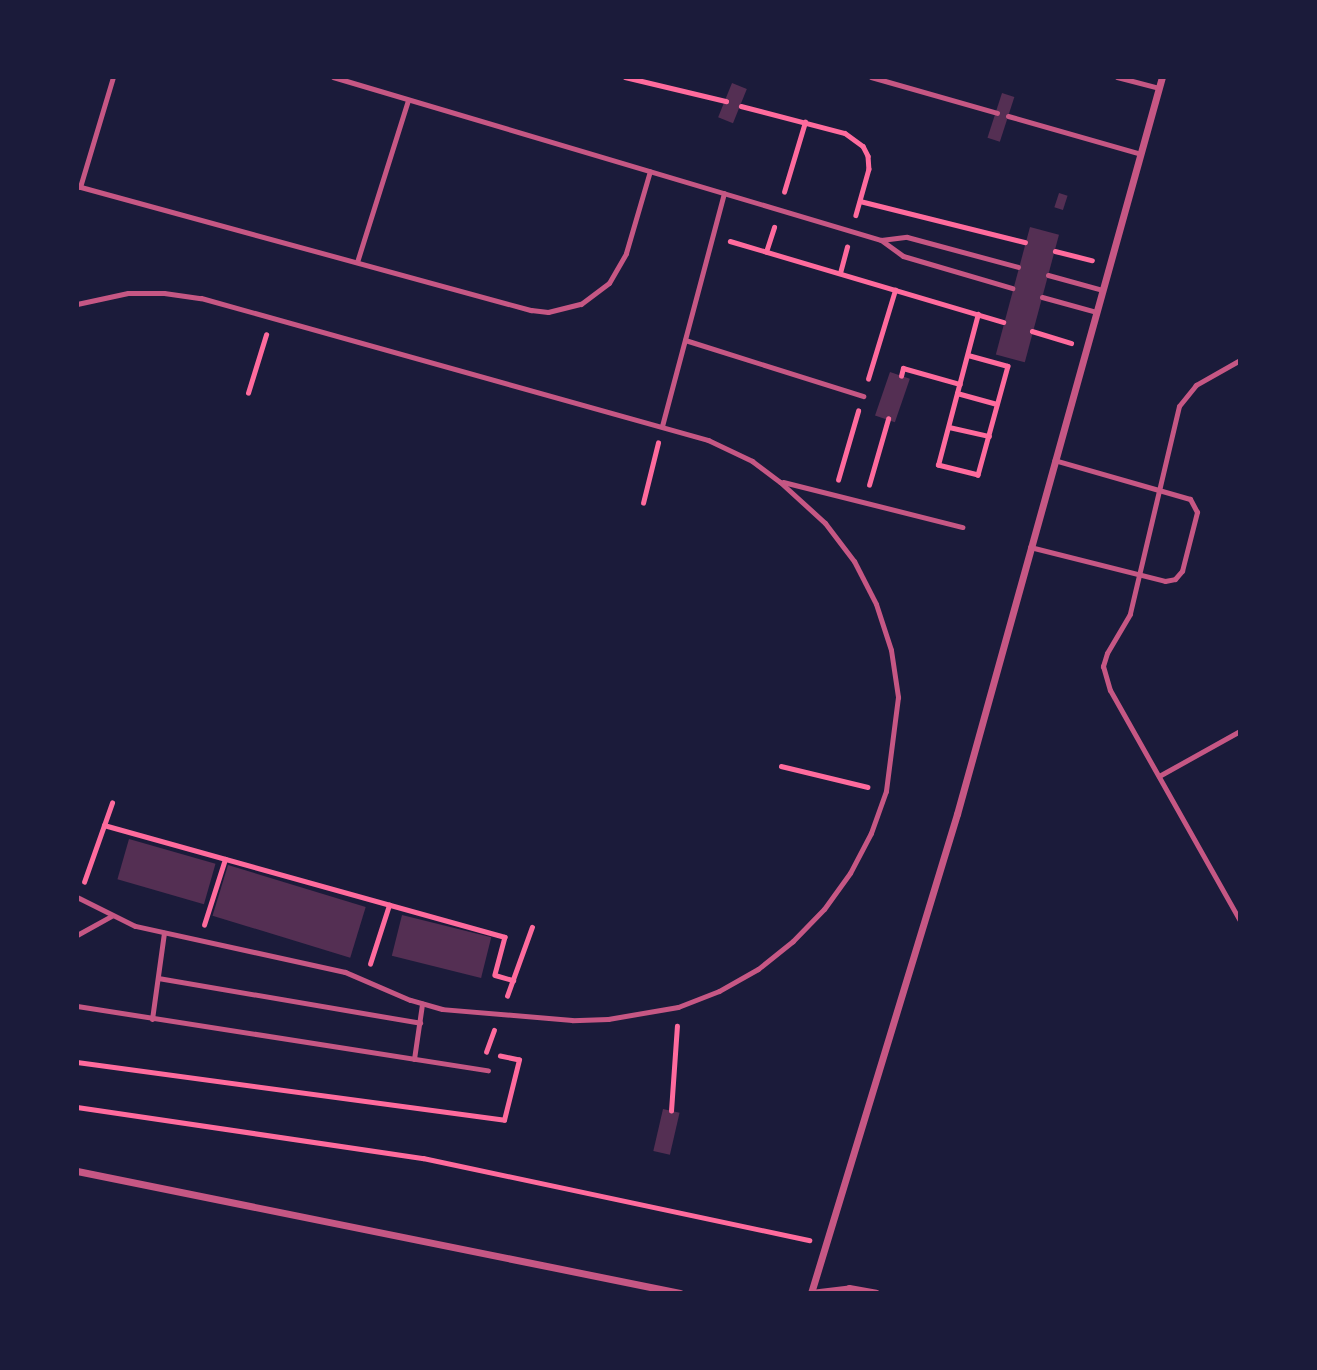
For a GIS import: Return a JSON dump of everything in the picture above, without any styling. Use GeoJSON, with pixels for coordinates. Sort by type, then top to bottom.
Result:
{"type":"FeatureCollection","features":[{"type":"Feature","properties":{"kind":"street"},"geometry":{"type":"LineString","coordinates":[[876,1293],[849,1288],[811,1293],[957,814],[1162,77]]}},
{"type":"Feature","properties":{"kind":"street"},"geometry":{"type":"LineString","coordinates":[[77,1171],[680,1293]]}},
{"type":"Feature","properties":{"kind":"lane"},"geometry":{"type":"LineString","coordinates":[[113,77],[78,187],[531,310],[565,309],[596,295],[619,269],[650,171]]}},
{"type":"Feature","properties":{"kind":"lane"},"geometry":{"type":"LineString","coordinates":[[332,77],[881,240],[903,256],[1012,288]]}},
{"type":"Feature","properties":{"kind":"lane"},"geometry":{"type":"LineString","coordinates":[[871,77],[997,113]]}},
{"type":"Feature","properties":{"kind":"lane"},"geometry":{"type":"LineString","coordinates":[[1116,77],[1159,88]]}},
{"type":"Feature","properties":{"kind":"lane"},"geometry":{"type":"LineString","coordinates":[[357,262],[408,100]]}},
{"type":"Feature","properties":{"kind":"lane"},"geometry":{"type":"LineString","coordinates":[[1008,116],[1141,154]]}},
{"type":"Feature","properties":{"kind":"lane"},"geometry":{"type":"LineString","coordinates":[[662,426],[724,193]]}},
{"type":"Feature","properties":{"kind":"lane"},"geometry":{"type":"LineString","coordinates":[[881,240],[907,237],[1018,267]]}},
{"type":"Feature","properties":{"kind":"lane"},"geometry":{"type":"LineString","coordinates":[[1048,275],[1102,290]]}},
{"type":"Feature","properties":{"kind":"lane"},"geometry":{"type":"LineString","coordinates":[[77,304],[128,293],[164,293],[201,298],[662,426],[708,440],[752,461],[780,482],[825,523],[854,561],[876,604],[891,650],[898,697],[886,791],[871,834],[850,873],[824,909],[793,941],[758,969],[719,991],[678,1007],[608,1019],[572,1020],[462,1012],[422,1004],[366,979],[164,933],[111,916],[77,898]]}},
{"type":"Feature","properties":{"kind":"lane"},"geometry":{"type":"LineString","coordinates":[[1042,297],[1096,312]]}},
{"type":"Feature","properties":{"kind":"lane"},"geometry":{"type":"LineString","coordinates":[[685,340],[863,396]]}},
{"type":"Feature","properties":{"kind":"lane"},"geometry":{"type":"LineString","coordinates":[[1240,360],[1207,378],[1186,395],[1175,419],[1127,623],[1107,653],[1104,678],[1240,921]]}},
{"type":"Feature","properties":{"kind":"lane"},"geometry":{"type":"LineString","coordinates":[[1030,547],[1165,581],[1179,576],[1197,512],[1190,499],[1054,460]]}},
{"type":"Feature","properties":{"kind":"lane"},"geometry":{"type":"LineString","coordinates":[[780,482],[962,527]]}},
{"type":"Feature","properties":{"kind":"lane"},"geometry":{"type":"LineString","coordinates":[[1159,776],[1240,732]]}},
{"type":"Feature","properties":{"kind":"lane"},"geometry":{"type":"LineString","coordinates":[[77,935],[111,916]]}},
{"type":"Feature","properties":{"kind":"lane"},"geometry":{"type":"LineString","coordinates":[[152,1018],[164,933]]}},
{"type":"Feature","properties":{"kind":"lane"},"geometry":{"type":"LineString","coordinates":[[158,978],[420,1023]]}},
{"type":"Feature","properties":{"kind":"lane"},"geometry":{"type":"LineString","coordinates":[[414,1059],[422,1004]]}},
{"type":"Feature","properties":{"kind":"lane"},"geometry":{"type":"LineString","coordinates":[[77,1006],[488,1070]]}},
{"type":"Feature","properties":{"kind":"path"},"geometry":{"type":"LineString","coordinates":[[625,77],[726,101]]}},
{"type":"Feature","properties":{"kind":"path"},"geometry":{"type":"LineString","coordinates":[[741,106],[845,134],[863,146],[868,156],[869,169],[840,273]]}},
{"type":"Feature","properties":{"kind":"path"},"geometry":{"type":"LineString","coordinates":[[766,252],[805,122]]}},
{"type":"Feature","properties":{"kind":"path"},"geometry":{"type":"LineString","coordinates":[[860,201],[1025,242]]}},
{"type":"Feature","properties":{"kind":"path"},"geometry":{"type":"LineString","coordinates":[[713,236],[1003,322]]}},
{"type":"Feature","properties":{"kind":"path"},"geometry":{"type":"LineString","coordinates":[[1055,251],[1110,265]]}},
{"type":"Feature","properties":{"kind":"path"},"geometry":{"type":"LineString","coordinates":[[876,353],[895,290]]}},
{"type":"Feature","properties":{"kind":"path"},"geometry":{"type":"LineString","coordinates":[[968,355],[1008,366],[978,475],[938,465],[978,314]]}},
{"type":"Feature","properties":{"kind":"path"},"geometry":{"type":"LineString","coordinates":[[248,393],[271,317]]}},
{"type":"Feature","properties":{"kind":"path"},"geometry":{"type":"LineString","coordinates":[[1032,331],[1086,347]]}},
{"type":"Feature","properties":{"kind":"path"},"geometry":{"type":"LineString","coordinates":[[901,376],[903,368],[960,384]]}},
{"type":"Feature","properties":{"kind":"path"},"geometry":{"type":"LineString","coordinates":[[957,393],[998,404]]}},
{"type":"Feature","properties":{"kind":"path"},"geometry":{"type":"LineString","coordinates":[[864,502],[888,419]]}},
{"type":"Feature","properties":{"kind":"path"},"geometry":{"type":"LineString","coordinates":[[643,503],[662,426]]}},
{"type":"Feature","properties":{"kind":"path"},"geometry":{"type":"LineString","coordinates":[[949,427],[989,436]]}},
{"type":"Feature","properties":{"kind":"path"},"geometry":{"type":"LineString","coordinates":[[844,459],[850,438]]}},
{"type":"Feature","properties":{"kind":"path"},"geometry":{"type":"LineString","coordinates":[[781,766],[886,791]]}},
{"type":"Feature","properties":{"kind":"path"},"geometry":{"type":"LineString","coordinates":[[77,898],[112,803]]}},
{"type":"Feature","properties":{"kind":"path"},"geometry":{"type":"LineString","coordinates":[[104,825],[505,937],[495,975],[513,980]]}},
{"type":"Feature","properties":{"kind":"path"},"geometry":{"type":"LineString","coordinates":[[199,941],[225,859]]}},
{"type":"Feature","properties":{"kind":"path"},"geometry":{"type":"LineString","coordinates":[[366,979],[389,905]]}},
{"type":"Feature","properties":{"kind":"path"},"geometry":{"type":"LineString","coordinates":[[671,1111],[678,1007]]}},
{"type":"Feature","properties":{"kind":"path"},"geometry":{"type":"LineString","coordinates":[[77,1062],[504,1120],[519,1060],[485,1054]]}},
{"type":"Feature","properties":{"kind":"path"},"geometry":{"type":"LineString","coordinates":[[77,1107],[423,1158],[826,1244]]}},
{"type":"Feature","properties":{"kind":"building"},"geometry":{"type":"Polygon","coordinates":[[[732,83],[747,89],[733,123],[718,117],[732,83]]]}},
{"type":"Feature","properties":{"kind":"building"},"geometry":{"type":"Polygon","coordinates":[[[1002,93],[1014,97],[1000,142],[987,138],[1002,93]]]}},
{"type":"Feature","properties":{"kind":"building"},"geometry":{"type":"Polygon","coordinates":[[[1059,193],[1068,196],[1063,210],[1054,207],[1059,193]]]}},
{"type":"Feature","properties":{"kind":"building"},"geometry":{"type":"Polygon","coordinates":[[[1030,227],[1059,235],[1025,362],[996,355],[1030,227]]]}},
{"type":"Feature","properties":{"kind":"building"},"geometry":{"type":"Polygon","coordinates":[[[890,372],[910,379],[895,422],[875,415],[890,372]]]}},
{"type":"Feature","properties":{"kind":"building"},"geometry":{"type":"Polygon","coordinates":[[[129,839],[216,864],[204,904],[117,879],[129,839]]]}},
{"type":"Feature","properties":{"kind":"building"},"geometry":{"type":"Polygon","coordinates":[[[228,865],[366,907],[350,958],[213,916],[228,865]]]}},
{"type":"Feature","properties":{"kind":"building"},"geometry":{"type":"Polygon","coordinates":[[[402,915],[491,937],[481,978],[392,956],[402,915]]]}},
{"type":"Feature","properties":{"kind":"building"},"geometry":{"type":"Polygon","coordinates":[[[663,1109],[680,1113],[670,1155],[653,1151],[663,1109]]]}}]}
